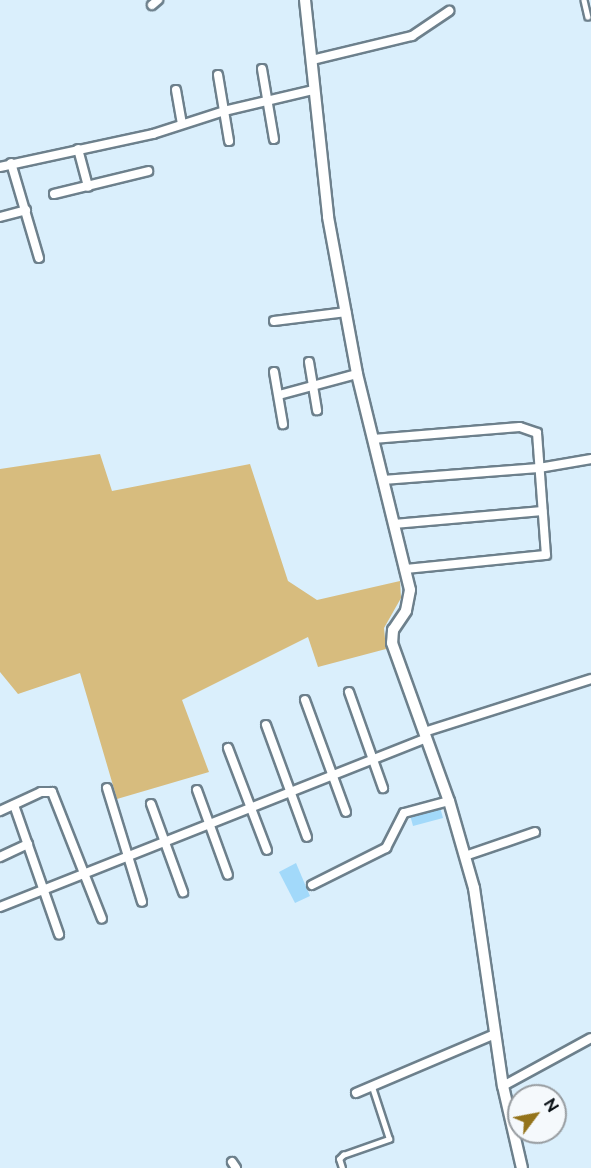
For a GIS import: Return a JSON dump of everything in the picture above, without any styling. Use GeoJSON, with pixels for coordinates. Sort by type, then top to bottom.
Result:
{"type":"FeatureCollection","features":[{"type":"Feature","properties":{"kind":"street"},"geometry":{"type":"LineString","coordinates":[[305,0],[328,217],[357,374],[405,569],[409,599],[393,630],[392,644],[449,801],[474,888],[503,1086],[522,1168]]}},
{"type":"Feature","properties":{"kind":"street"},"geometry":{"type":"LineString","coordinates":[[312,60],[412,36],[449,11]]}},
{"type":"Feature","properties":{"kind":"street"},"geometry":{"type":"LineString","coordinates":[[262,69],[274,139]]}},
{"type":"Feature","properties":{"kind":"street"},"geometry":{"type":"LineString","coordinates":[[218,75],[229,141]]}},
{"type":"Feature","properties":{"kind":"street"},"geometry":{"type":"LineString","coordinates":[[176,90],[182,123]]}},
{"type":"Feature","properties":{"kind":"street"},"geometry":{"type":"LineString","coordinates":[[0,167],[78,148],[153,134],[224,111],[313,90]]}},
{"type":"Feature","properties":{"kind":"street"},"geometry":{"type":"LineString","coordinates":[[78,148],[88,187]]}},
{"type":"Feature","properties":{"kind":"street"},"geometry":{"type":"LineString","coordinates":[[11,163],[39,258]]}},
{"type":"Feature","properties":{"kind":"street"},"geometry":{"type":"LineString","coordinates":[[54,194],[148,171]]}},
{"type":"Feature","properties":{"kind":"street"},"geometry":{"type":"LineString","coordinates":[[0,217],[26,210]]}},
{"type":"Feature","properties":{"kind":"street"},"geometry":{"type":"LineString","coordinates":[[274,321],[346,312]]}},
{"type":"Feature","properties":{"kind":"street"},"geometry":{"type":"LineString","coordinates":[[309,362],[317,410]]}},
{"type":"Feature","properties":{"kind":"street"},"geometry":{"type":"LineString","coordinates":[[274,372],[283,424]]}},
{"type":"Feature","properties":{"kind":"street"},"geometry":{"type":"LineString","coordinates":[[279,395],[357,374]]}},
{"type":"Feature","properties":{"kind":"street"},"geometry":{"type":"LineString","coordinates":[[373,439],[520,427],[537,433],[546,555],[405,569]]}},
{"type":"Feature","properties":{"kind":"street"},"geometry":{"type":"LineString","coordinates":[[383,480],[539,468],[591,459]]}},
{"type":"Feature","properties":{"kind":"street"},"geometry":{"type":"LineString","coordinates":[[394,524],[542,511]]}},
{"type":"Feature","properties":{"kind":"street"},"geometry":{"type":"LineString","coordinates":[[0,907],[43,888],[373,760],[425,735],[591,679]]}},
{"type":"Feature","properties":{"kind":"street"},"geometry":{"type":"LineString","coordinates":[[349,692],[383,788]]}},
{"type":"Feature","properties":{"kind":"street"},"geometry":{"type":"LineString","coordinates":[[304,700],[346,812]]}},
{"type":"Feature","properties":{"kind":"street"},"geometry":{"type":"LineString","coordinates":[[266,725],[307,837]]}},
{"type":"Feature","properties":{"kind":"street"},"geometry":{"type":"LineString","coordinates":[[228,748],[267,850]]}},
{"type":"Feature","properties":{"kind":"street"},"geometry":{"type":"LineString","coordinates":[[106,788],[142,902]]}},
{"type":"Feature","properties":{"kind":"street"},"geometry":{"type":"LineString","coordinates":[[0,811],[45,790],[52,792],[102,919]]}},
{"type":"Feature","properties":{"kind":"street"},"geometry":{"type":"LineString","coordinates":[[197,790],[228,875]]}},
{"type":"Feature","properties":{"kind":"street"},"geometry":{"type":"LineString","coordinates":[[312,885],[386,848],[404,813],[449,801]]}},
{"type":"Feature","properties":{"kind":"street"},"geometry":{"type":"LineString","coordinates":[[151,804],[183,892]]}},
{"type":"Feature","properties":{"kind":"street"},"geometry":{"type":"LineString","coordinates":[[14,805],[58,934]]}},
{"type":"Feature","properties":{"kind":"street"},"geometry":{"type":"LineString","coordinates":[[465,856],[535,832]]}},
{"type":"Feature","properties":{"kind":"street"},"geometry":{"type":"LineString","coordinates":[[0,857],[28,844]]}},
{"type":"Feature","properties":{"kind":"street"},"geometry":{"type":"LineString","coordinates":[[356,1093],[495,1035]]}},
{"type":"Feature","properties":{"kind":"street"},"geometry":{"type":"LineString","coordinates":[[503,1086],[591,1038]]}},
{"type":"Feature","properties":{"kind":"lane"},"geometry":{"type":"LineString","coordinates":[[584,0],[588,17]]}},
{"type":"Feature","properties":{"kind":"lane"},"geometry":{"type":"LineString","coordinates":[[342,1168],[339,1159],[343,1155],[389,1139],[372,1087]]}},
{"type":"Feature","properties":{"kind":"shaded area"},"geometry":{"type":"Polygon","coordinates":[[[100,454],[112,491],[250,464],[288,581],[317,600],[400,581],[401,598],[384,628],[386,649],[318,667],[308,637],[182,700],[209,772],[117,799],[80,673],[18,694],[0,672],[0,469],[100,454]]]}},
{"type":"Feature","properties":{"kind":"water"},"geometry":{"type":"Polygon","coordinates":[[[440,807],[443,818],[413,826],[410,815],[440,807]]]}},
{"type":"Feature","properties":{"kind":"water"},"geometry":{"type":"Polygon","coordinates":[[[296,863],[310,896],[295,903],[279,872],[296,863]]]}}]}
